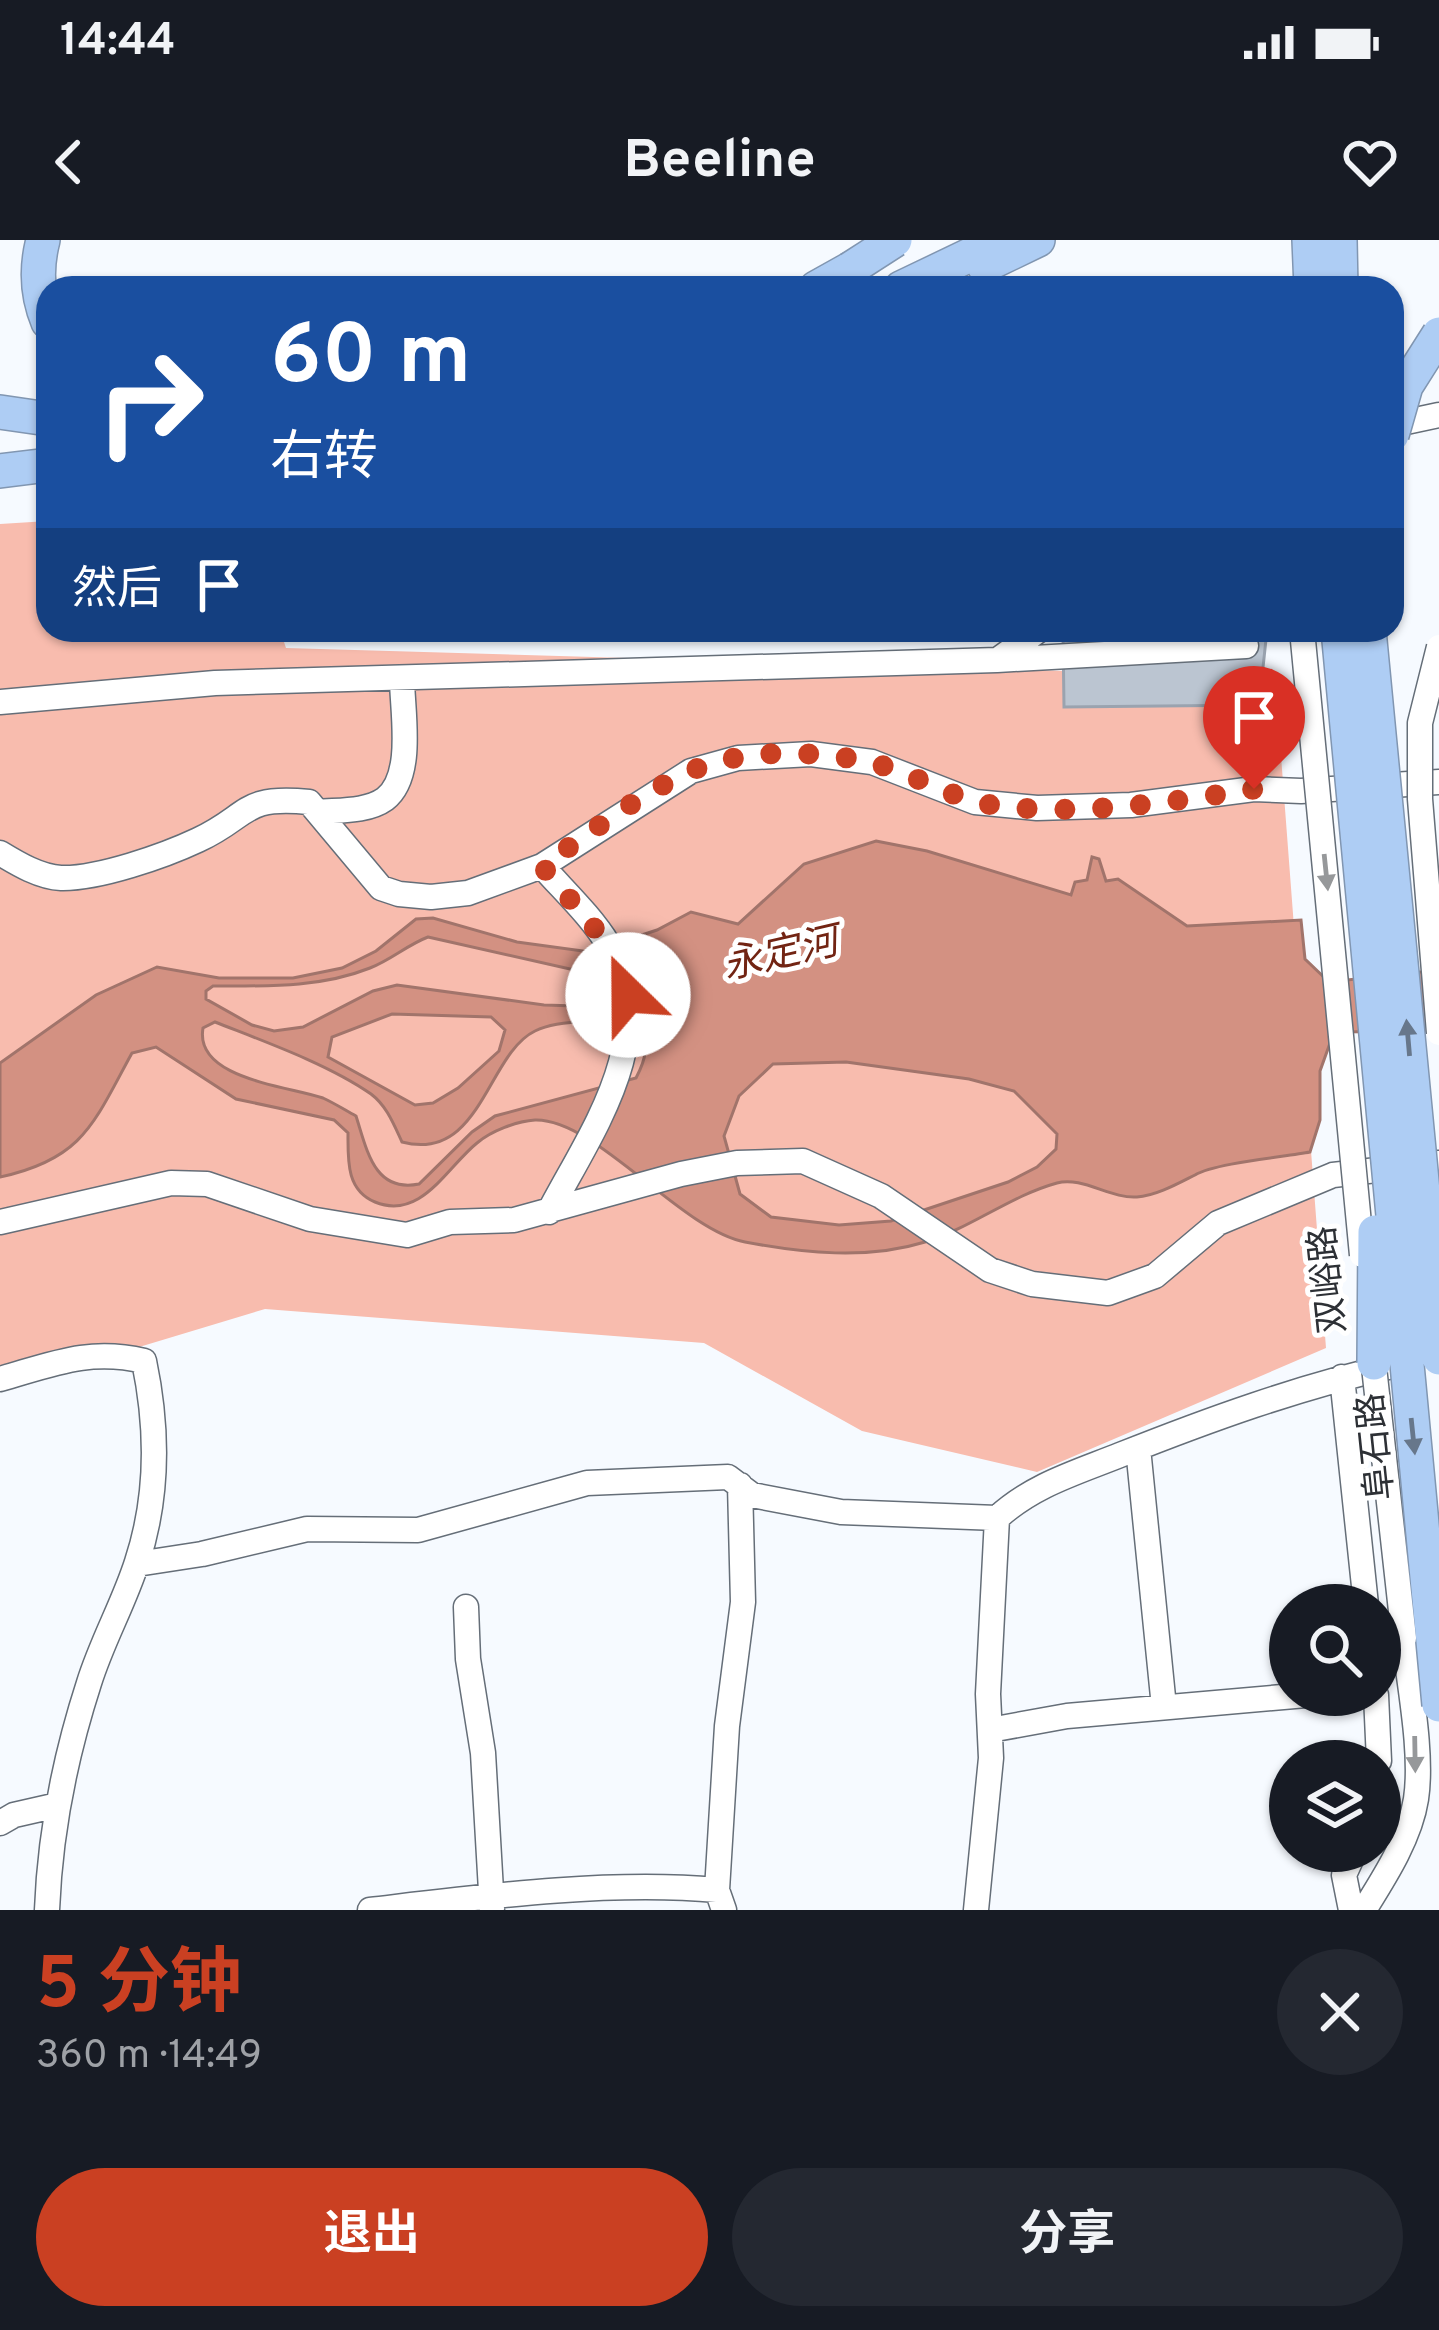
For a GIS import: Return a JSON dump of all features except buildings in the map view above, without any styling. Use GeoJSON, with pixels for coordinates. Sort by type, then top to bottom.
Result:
{"type":"FeatureCollection","features":[{"type":"Feature","properties":{"kind":"highway"},"geometry":{"type":"LineString","coordinates":[[38,276],[43,240]]}},
{"type":"Feature","properties":{"kind":"highway"},"geometry":{"type":"LineString","coordinates":[[837,276],[895,240]]}},
{"type":"Feature","properties":{"kind":"highway"},"geometry":{"type":"LineString","coordinates":[[934,276],[1001,240]]}},
{"type":"Feature","properties":{"kind":"highway"},"geometry":{"type":"LineString","coordinates":[[942,276],[1038,240]]}},
{"type":"Feature","properties":{"kind":"highway"},"geometry":{"type":"LineString","coordinates":[[1309,240],[1310,276]]}},
{"type":"Feature","properties":{"kind":"highway"},"geometry":{"type":"LineString","coordinates":[[1340,240],[1341,276]]}},
{"type":"Feature","properties":{"kind":"highway"},"geometry":{"type":"LineString","coordinates":[[1404,393],[1439,334]]}},
{"type":"Feature","properties":{"kind":"highway"},"geometry":{"type":"LineString","coordinates":[[0,412],[36,417]]}},
{"type":"Feature","properties":{"kind":"highway"},"geometry":{"type":"LineString","coordinates":[[0,428],[36,431]]}},
{"type":"Feature","properties":{"kind":"highway"},"geometry":{"type":"LineString","coordinates":[[0,471],[36,466]]}},
{"type":"Feature","properties":{"kind":"highway"},"geometry":{"type":"LineString","coordinates":[[1340,642],[1381,1111],[1374,1363]]}},
{"type":"Feature","properties":{"kind":"highway"},"geometry":{"type":"LineString","coordinates":[[1370,642],[1439,1222]]}},
{"type":"Feature","properties":{"kind":"highway","name":"阜石路"},"geometry":{"type":"LineString","coordinates":[[1381,1111],[1439,1705]]}},
{"type":"Feature","properties":{"kind":"highway"},"geometry":{"type":"LineString","coordinates":[[1429,1159],[1439,1356]]}},
{"type":"Feature","properties":{"kind":"street"},"geometry":{"type":"LineString","coordinates":[[880,240],[886,267],[898,276]]}},
{"type":"Feature","properties":{"kind":"street"},"geometry":{"type":"LineString","coordinates":[[1404,422],[1439,415]]}},
{"type":"Feature","properties":{"kind":"street"},"geometry":{"type":"LineString","coordinates":[[997,660],[1022,642]]}},
{"type":"Feature","properties":{"kind":"street","name":"双峪路"},"geometry":{"type":"LineString","coordinates":[[1303,642],[1414,1729],[1416,1800],[1390,1869],[1364,1910]]}},
{"type":"Feature","properties":{"kind":"street"},"geometry":{"type":"LineString","coordinates":[[0,702],[215,683],[997,660],[1246,646]]}},
{"type":"Feature","properties":{"kind":"street"},"geometry":{"type":"LineString","coordinates":[[1439,646],[1420,723],[1420,799],[1439,1033]]}},
{"type":"Feature","properties":{"kind":"street"},"geometry":{"type":"LineString","coordinates":[[318,812],[362,808],[387,798],[403,770],[402,678]]}},
{"type":"Feature","properties":{"kind":"street"},"geometry":{"type":"LineString","coordinates":[[0,853],[58,878],[98,874],[200,840],[245,807],[277,799],[309,802],[381,888],[431,897],[468,893],[542,866],[676,779],[738,758],[811,754],[872,763],[975,802],[1037,808],[1131,805],[1254,789],[1301,791],[1439,782]]}},
{"type":"Feature","properties":{"kind":"street"},"geometry":{"type":"LineString","coordinates":[[542,866],[606,942],[628,995],[630,1030],[616,1080],[549,1212]]}},
{"type":"Feature","properties":{"kind":"street"},"geometry":{"type":"LineString","coordinates":[[0,1222],[172,1184],[207,1184],[310,1219],[406,1235],[450,1222],[514,1220],[737,1163],[802,1161],[881,1196],[991,1270],[1075,1291],[1108,1293],[1155,1276],[1218,1222],[1333,1175],[1429,1159]]}},
{"type":"Feature","properties":{"kind":"street"},"geometry":{"type":"LineString","coordinates":[[0,1379],[80,1356],[110,1353],[144,1361],[156,1438],[151,1511],[136,1564],[90,1678],[60,1781],[47,1910]]}},
{"type":"Feature","properties":{"kind":"street"},"geometry":{"type":"LineString","coordinates":[[136,1564],[202,1554],[307,1528],[418,1530],[587,1483],[728,1477],[752,1495],[841,1512],[997,1518],[1023,1494],[1138,1448],[1342,1377],[1439,1356]]}},
{"type":"Feature","properties":{"kind":"street"},"geometry":{"type":"LineString","coordinates":[[1342,1377],[1364,1584]]}},
{"type":"Feature","properties":{"kind":"street"},"geometry":{"type":"LineString","coordinates":[[1138,1448],[1165,1707]]}},
{"type":"Feature","properties":{"kind":"street"},"geometry":{"type":"LineString","coordinates":[[370,1910],[680,1887],[720,1900],[727,1726],[742,1602],[740,1485]]}},
{"type":"Feature","properties":{"kind":"street"},"geometry":{"type":"LineString","coordinates":[[976,1910],[991,1757],[997,1518]]}},
{"type":"Feature","properties":{"kind":"street"},"geometry":{"type":"LineString","coordinates":[[466,1607],[468,1659],[483,1753],[491,1903]]}},
{"type":"Feature","properties":{"kind":"street"},"geometry":{"type":"LineString","coordinates":[[990,1730],[1067,1716],[1269,1698]]}},
{"type":"Feature","properties":{"kind":"street"},"geometry":{"type":"LineString","coordinates":[[0,1823],[58,1805]]}},
{"type":"Feature","properties":{"kind":"street"},"geometry":{"type":"LineString","coordinates":[[1345,1872],[1351,1910]]}},
{"type":"Feature","properties":{"kind":"shaded area"},"geometry":{"type":"Polygon","coordinates":[[[36,522],[36,642],[284,642],[286,648],[1275,677],[1326,1348],[1037,1472],[862,1431],[704,1343],[265,1309],[0,1389],[0,524],[36,522]]]}},
{"type":"Feature","properties":{"kind":"water","name":"永定河"},"geometry":{"type":"Polygon","coordinates":[[[876,841],[927,851],[1071,895],[1075,882],[1087,880],[1092,857],[1099,859],[1106,881],[1118,879],[1187,926],[1301,920],[1305,959],[1329,982],[1439,970],[1439,1031],[1334,1032],[1320,1071],[1320,1120],[1310,1152],[1218,1167],[1137,1197],[1057,1183],[942,1236],[881,1251],[789,1249],[720,1233],[584,1137],[559,1124],[535,1120],[505,1127],[483,1139],[420,1198],[391,1206],[375,1202],[354,1182],[348,1133],[334,1120],[236,1099],[156,1047],[132,1053],[96,1118],[69,1148],[51,1160],[0,1177],[0,1063],[96,995],[157,967],[219,978],[293,978],[342,968],[376,951],[416,919],[433,918],[517,942],[590,952],[657,930],[691,912],[738,924],[804,864],[876,841]],[[428,937],[351,975],[293,984],[213,986],[206,991],[206,999],[252,1025],[274,1031],[303,1027],[373,991],[397,985],[544,1005],[608,1007],[616,1001],[612,981],[601,976],[428,937]],[[392,1014],[332,1037],[328,1057],[415,1105],[433,1103],[458,1088],[499,1051],[505,1030],[491,1017],[392,1014]],[[215,1022],[203,1028],[204,1045],[228,1069],[323,1098],[356,1116],[375,1166],[392,1182],[404,1185],[419,1184],[495,1116],[636,1078],[645,1052],[637,1026],[571,1023],[535,1031],[505,1061],[466,1122],[449,1137],[428,1144],[402,1142],[377,1099],[335,1073],[215,1022]],[[846,1062],[773,1064],[739,1096],[724,1136],[740,1194],[771,1217],[839,1225],[891,1221],[1008,1182],[1037,1167],[1056,1149],[1057,1134],[1014,1091],[969,1079],[846,1062]]]}},
{"type":"Feature","properties":{"kind":"route"},"geometry":{"type":"LineString","coordinates":[[628,995],[606,942],[542,866],[691,771],[738,758],[811,754],[872,763],[975,802],[1037,808],[1131,805],[1254,789]]}}]}
